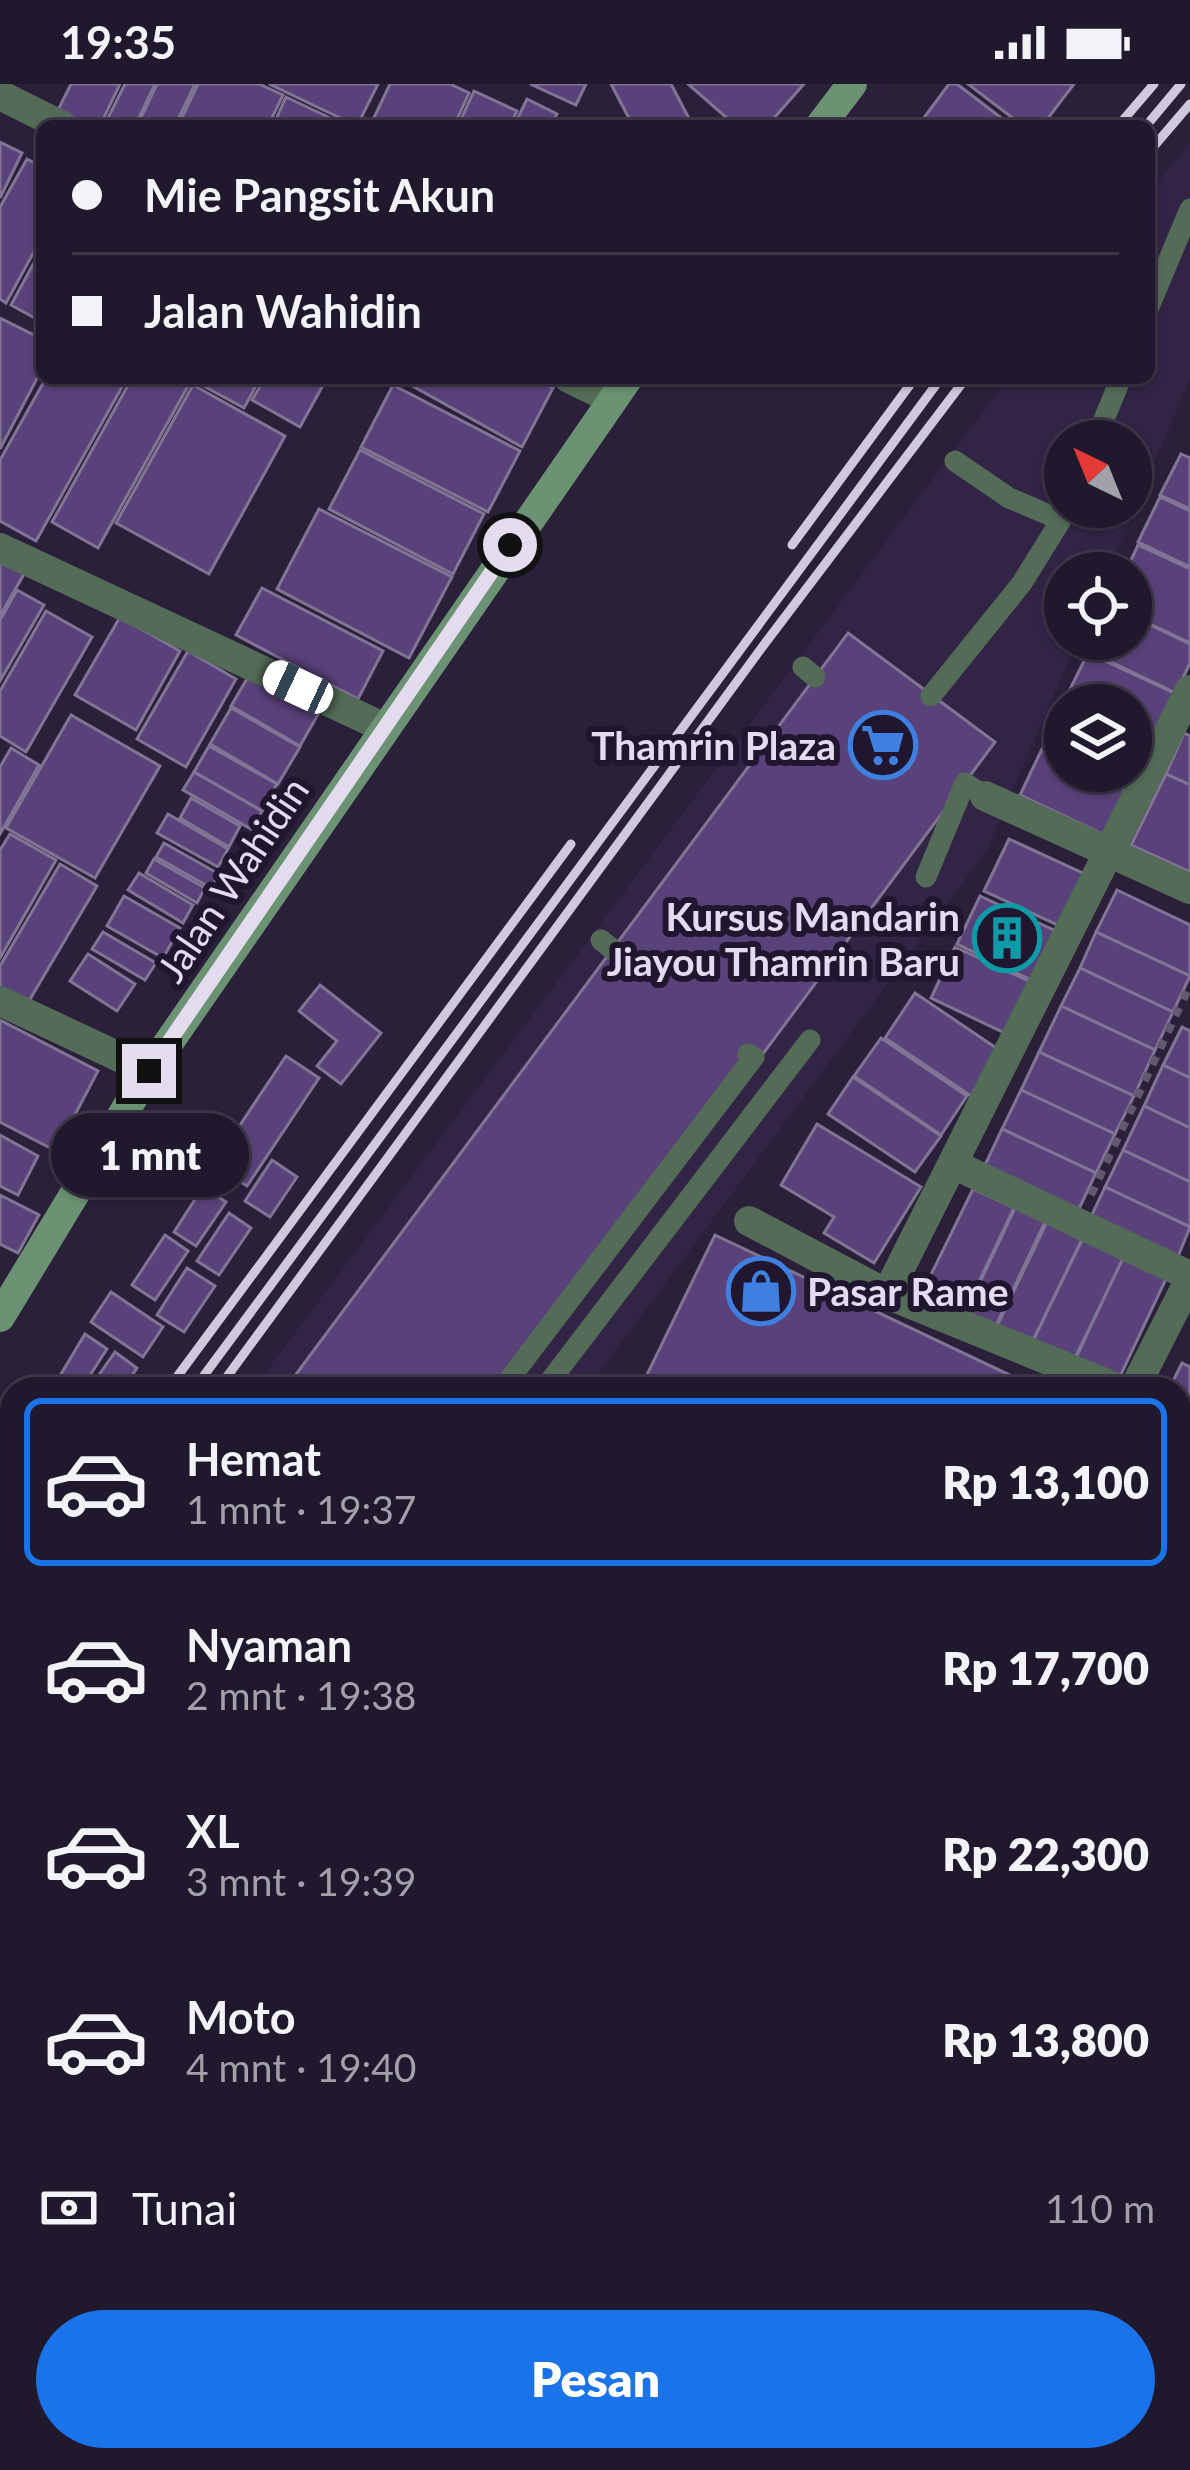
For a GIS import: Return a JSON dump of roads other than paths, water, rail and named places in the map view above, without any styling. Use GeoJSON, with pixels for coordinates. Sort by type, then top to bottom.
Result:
{"type":"FeatureCollection","features":[{"type":"Feature","properties":{"kind":"street"},"geometry":{"type":"LineString","coordinates":[[825,120],[852,84]]}},
{"type":"Feature","properties":{"kind":"street"},"geometry":{"type":"LineString","coordinates":[[0,95],[50,120]]}},
{"type":"Feature","properties":{"kind":"street","name":"Jalan Wahidin"},"geometry":{"type":"LineString","coordinates":[[0,1317],[149,1071],[620,389]]}},
{"type":"Feature","properties":{"kind":"street"},"geometry":{"type":"LineString","coordinates":[[0,548],[383,727]]}},
{"type":"Feature","properties":{"kind":"street"},"geometry":{"type":"LineString","coordinates":[[887,1294],[1112,855],[1190,690]]}},
{"type":"Feature","properties":{"kind":"street"},"geometry":{"type":"LineString","coordinates":[[975,789],[1190,889]]}},
{"type":"Feature","properties":{"kind":"street"},"geometry":{"type":"LineString","coordinates":[[0,1001],[149,1071]]}},
{"type":"Feature","properties":{"kind":"street"},"geometry":{"type":"LineString","coordinates":[[953,1164],[1190,1277],[1140,1377]]}},
{"type":"Feature","properties":{"kind":"street"},"geometry":{"type":"LineString","coordinates":[[749,1221],[887,1294],[1091,1377]]}},
{"type":"Feature","properties":{"kind":"lane"},"geometry":{"type":"LineString","coordinates":[[1155,293],[1190,208]]}},
{"type":"Feature","properties":{"kind":"lane"},"geometry":{"type":"LineString","coordinates":[[1104,420],[1119,384]]}},
{"type":"Feature","properties":{"kind":"lane"},"geometry":{"type":"LineString","coordinates":[[955,461],[1009,498],[1044,508]]}},
{"type":"Feature","properties":{"kind":"lane"},"geometry":{"type":"LineString","coordinates":[[932,696],[1022,583],[1055,528]]}},
{"type":"Feature","properties":{"kind":"lane"},"geometry":{"type":"LineString","coordinates":[[926,877],[975,789]]}},
{"type":"Feature","properties":{"kind":"lane"},"geometry":{"type":"LineString","coordinates":[[553,1377],[810,1040]]}},
{"type":"Feature","properties":{"kind":"lane"},"geometry":{"type":"LineString","coordinates":[[511,1377],[751,1055],[783,1078]]}},
{"type":"Feature","properties":{"kind":"railway"},"geometry":{"type":"LineString","coordinates":[[1123,120],[1154,84]]}},
{"type":"Feature","properties":{"kind":"railway"},"geometry":{"type":"LineString","coordinates":[[1151,120],[1181,84]]}},
{"type":"Feature","properties":{"kind":"railway"},"geometry":{"type":"LineString","coordinates":[[1155,145],[1190,104]]}},
{"type":"Feature","properties":{"kind":"railway"},"geometry":{"type":"LineString","coordinates":[[792,545],[911,384]]}},
{"type":"Feature","properties":{"kind":"railway"},"geometry":{"type":"LineString","coordinates":[[203,1377],[937,384]]}},
{"type":"Feature","properties":{"kind":"railway"},"geometry":{"type":"LineString","coordinates":[[227,1377],[766,642],[961,384]]}},
{"type":"Feature","properties":{"kind":"railway"},"geometry":{"type":"LineString","coordinates":[[177,1377],[571,844]]}},
{"type":"Feature","properties":{"kind":"place","name":"Thamrin Plaza"},"geometry":{"type":"Point","coordinates":[883,745]}},
{"type":"Feature","properties":{"kind":"place","name":"Kursus Mandarin Jiayou Thamrin Baru"},"geometry":{"type":"Point","coordinates":[1007,938]}},
{"type":"Feature","properties":{"kind":"place","name":"Pasar Rame"},"geometry":{"type":"Point","coordinates":[761,1291]}}]}
